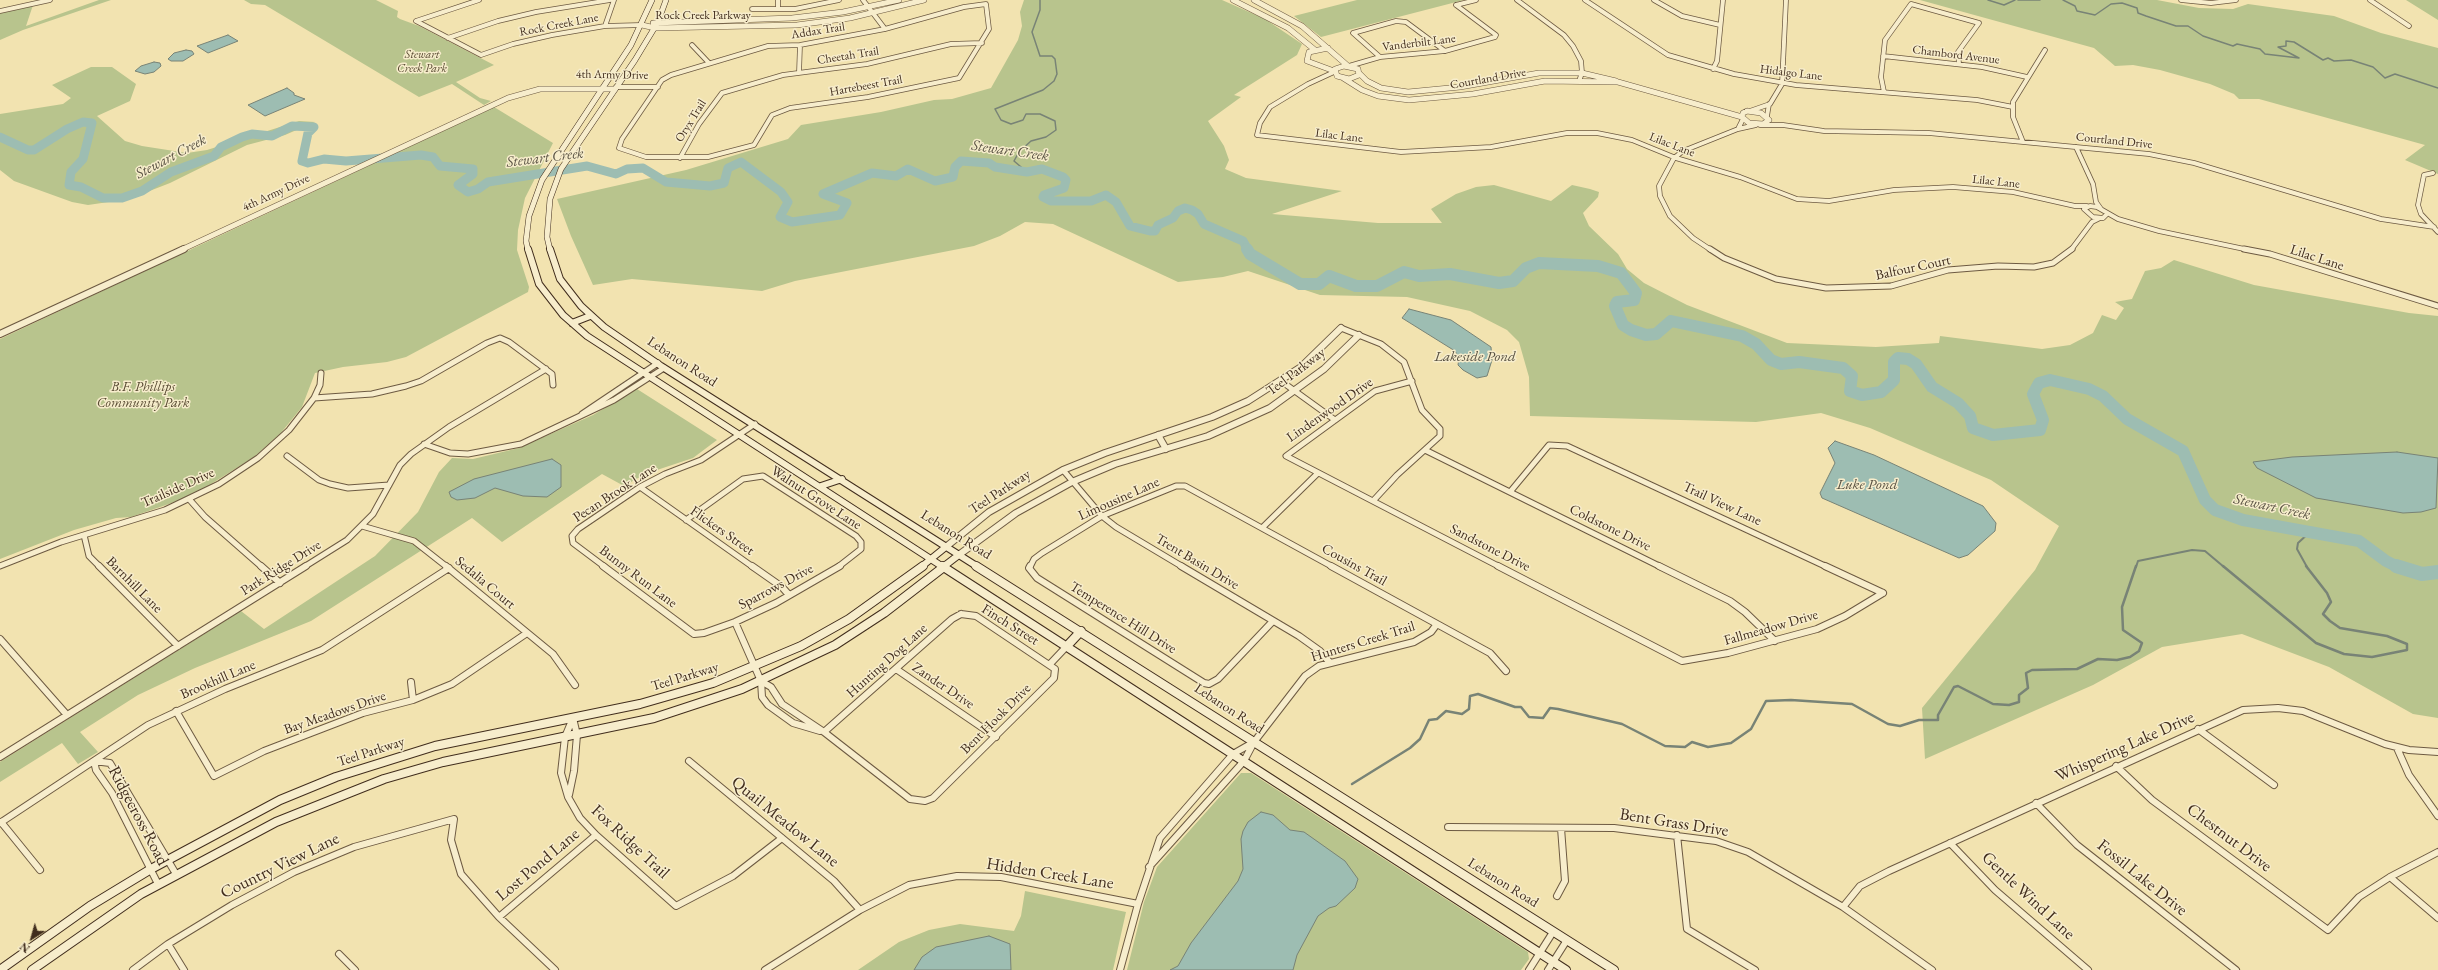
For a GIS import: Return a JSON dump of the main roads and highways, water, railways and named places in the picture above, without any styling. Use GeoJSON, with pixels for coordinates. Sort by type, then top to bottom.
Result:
{"type":"FeatureCollection","features":[{"type":"Feature","properties":{"kind":"main road"},"geometry":{"type":"LineString","coordinates":[[652,0],[642,25],[542,180],[529,216],[526,241],[534,273],[539,284],[552,302],[587,336],[643,373],[821,486],[930,559],[1067,646],[1540,953],[1551,966],[1566,970]]}},
{"type":"Feature","properties":{"kind":"main road","name":"Lebanon Road"},"geometry":{"type":"LineString","coordinates":[[666,0],[655,28],[561,169],[550,199],[547,237],[554,267],[560,280],[590,316],[664,368],[842,479],[1614,970]]}},
{"type":"Feature","properties":{"kind":"main road","name":"Rock Creek Parkway"},"geometry":{"type":"LineString","coordinates":[[642,25],[658,22],[762,19],[825,15],[899,0]]}},
{"type":"Feature","properties":{"kind":"main road","name":"Rock Creek Parkway"},"geometry":{"type":"LineString","coordinates":[[642,25],[655,28],[760,26],[813,23],[873,13],[924,0]]}},
{"type":"Feature","properties":{"kind":"main road"},"geometry":{"type":"LineString","coordinates":[[1233,0],[1269,17],[1303,38],[1315,50]]}},
{"type":"Feature","properties":{"kind":"main road"},"geometry":{"type":"LineString","coordinates":[[1254,0],[1283,14],[1315,36],[1349,66]]}},
{"type":"Feature","properties":{"kind":"main road"},"geometry":{"type":"LineString","coordinates":[[760,26],[762,19]]}},
{"type":"Feature","properties":{"kind":"main road"},"geometry":{"type":"LineString","coordinates":[[1303,38],[1315,36]]}},
{"type":"Feature","properties":{"kind":"main road"},"geometry":{"type":"LineString","coordinates":[[1328,48],[1309,52],[1307,61],[1334,72],[1340,66],[1349,66]]}},
{"type":"Feature","properties":{"kind":"main road","name":"Courtland Drive"},"geometry":{"type":"LineString","coordinates":[[1349,66],[1360,72],[1367,81],[1381,88],[1408,92],[1460,87],[1522,75],[1582,73],[1608,77],[1618,82],[1745,115]]}},
{"type":"Feature","properties":{"kind":"main road","name":"Courtland Drive"},"geometry":{"type":"LineString","coordinates":[[1334,72],[1362,90],[1378,96],[1409,100],[1473,94],[1528,82],[1618,82]]}},
{"type":"Feature","properties":{"kind":"main road"},"geometry":{"type":"LineString","coordinates":[[1341,77],[1355,78],[1360,72]]}},
{"type":"Feature","properties":{"kind":"main road","name":"4th Army Drive"},"geometry":{"type":"LineString","coordinates":[[1,332],[429,133],[516,95],[540,88],[616,88]]}},
{"type":"Feature","properties":{"kind":"main road"},"geometry":{"type":"LineString","coordinates":[[1745,115],[1768,117],[1768,122],[1758,125],[1745,115]]}},
{"type":"Feature","properties":{"kind":"main road"},"geometry":{"type":"LineString","coordinates":[[572,323],[590,316]]}},
{"type":"Feature","properties":{"kind":"main road","name":"Teel Parkway"},"geometry":{"type":"LineString","coordinates":[[0,970],[90,906],[167,859],[280,800],[336,777],[435,746],[674,696],[755,667],[801,646],[849,619],[898,585],[989,512],[1064,470],[1105,453],[1223,412],[1248,401],[1281,381],[1314,357],[1340,328]]}},
{"type":"Feature","properties":{"kind":"main road","name":"Teel Parkway"},"geometry":{"type":"LineString","coordinates":[[32,970],[158,884],[176,874],[276,822],[384,779],[443,762],[577,735],[672,713],[761,681],[835,645],[884,613],[1016,513],[1072,482],[1115,464],[1208,436],[1255,415],[1295,391],[1324,369],[1358,335]]}},
{"type":"Feature","properties":{"kind":"main road"},"geometry":{"type":"LineString","coordinates":[[1158,435],[1166,449]]}},
{"type":"Feature","properties":{"kind":"main road"},"geometry":{"type":"LineString","coordinates":[[821,486],[834,474]]}},
{"type":"Feature","properties":{"kind":"main road"},"geometry":{"type":"LineString","coordinates":[[821,486],[842,479]]}},
{"type":"Feature","properties":{"kind":"main road"},"geometry":{"type":"LineString","coordinates":[[1067,646],[1081,631]]}},
{"type":"Feature","properties":{"kind":"water"},"geometry":{"type":"Polygon","coordinates":[[[228,35],[238,41],[208,53],[197,46],[228,35]]]}},
{"type":"Feature","properties":{"kind":"water"},"geometry":{"type":"Polygon","coordinates":[[[186,50],[192,51],[194,54],[183,61],[171,61],[168,59],[174,53],[186,50]]]}},
{"type":"Feature","properties":{"kind":"water"},"geometry":{"type":"Polygon","coordinates":[[[154,62],[160,63],[161,66],[154,72],[145,74],[135,71],[141,66],[154,62]]]}},
{"type":"Feature","properties":{"kind":"water"},"geometry":{"type":"Polygon","coordinates":[[[287,88],[294,93],[294,95],[305,99],[265,116],[248,105],[287,88]]]}},
{"type":"Feature","properties":{"kind":"water","name":"Lakeside Pond"},"geometry":{"type":"Polygon","coordinates":[[[1409,309],[1451,320],[1491,347],[1492,360],[1487,376],[1477,378],[1463,370],[1458,365],[1459,358],[1455,351],[1402,318],[1409,309]]]}},
{"type":"Feature","properties":{"kind":"water","name":"Luke Pond"},"geometry":{"type":"Polygon","coordinates":[[[1835,441],[1874,455],[1983,506],[1996,523],[1995,531],[1968,555],[1959,558],[1822,498],[1820,493],[1835,463],[1828,448],[1835,441]]]}},
{"type":"Feature","properties":{"kind":"water"},"geometry":{"type":"Polygon","coordinates":[[[2397,452],[2438,458],[2436,508],[2421,512],[2403,513],[2316,498],[2257,468],[2253,462],[2292,457],[2397,452]]]}},
{"type":"Feature","properties":{"kind":"water"},"geometry":{"type":"Polygon","coordinates":[[[552,459],[561,465],[561,487],[547,497],[523,496],[495,488],[475,498],[457,500],[451,497],[449,492],[474,479],[552,459]]]}},
{"type":"Feature","properties":{"kind":"water"},"geometry":{"type":"Polygon","coordinates":[[[1261,812],[1273,815],[1290,830],[1304,832],[1345,861],[1358,879],[1355,888],[1336,906],[1329,908],[1318,916],[1297,955],[1293,970],[1170,970],[1178,966],[1191,943],[1238,881],[1243,869],[1241,839],[1243,831],[1248,822],[1261,812]]]}},
{"type":"Feature","properties":{"kind":"water"},"geometry":{"type":"Polygon","coordinates":[[[989,936],[1010,944],[1011,970],[914,970],[922,957],[936,947],[989,936]]]}},
{"type":"Feature","properties":{"kind":"waterway"},"geometry":{"type":"LineString","coordinates":[[1027,172],[1014,161],[1019,152],[1031,141],[1046,137],[1056,130],[1055,121],[1040,114],[1026,114],[1023,120],[1011,124],[1001,120],[995,109],[1043,90],[1054,81],[1057,74],[1055,59],[1052,56],[1040,56],[1032,32],[1040,10],[1040,0]]}},
{"type":"Feature","properties":{"kind":"waterway"},"geometry":{"type":"LineString","coordinates":[[1988,0],[2004,5],[2015,0]]}},
{"type":"Feature","properties":{"kind":"waterway"},"geometry":{"type":"LineString","coordinates":[[2018,0],[2040,0]]}},
{"type":"Feature","properties":{"kind":"waterway"},"geometry":{"type":"LineString","coordinates":[[2063,0],[2075,6],[2077,11],[2095,15],[2111,4],[2122,3],[2137,8],[2138,13],[2146,16],[2176,26],[2188,26],[2203,36],[2233,46],[2237,44],[2260,49],[2265,54],[2299,58],[2278,47],[2286,46],[2286,41],[2294,42],[2323,60],[2328,58],[2334,61],[2351,60],[2373,67],[2385,78],[2395,74],[2438,88]]}},
{"type":"Feature","properties":{"kind":"waterway","name":"Stewart Creek"},"geometry":{"type":"LineString","coordinates":[[0,137],[28,150],[34,150],[67,129],[83,122],[92,123],[83,159],[71,172],[69,185],[81,187],[103,198],[122,198],[142,191],[171,172],[214,156],[221,147],[242,137],[252,134],[272,136],[292,126],[314,127],[308,133],[302,161],[308,163],[324,159],[346,161],[421,155],[433,157],[440,166],[473,169],[473,174],[458,185],[468,192],[478,189],[488,182],[587,166],[616,174],[627,169],[643,168],[666,182],[710,186],[724,183],[728,168],[741,162],[781,192],[788,202],[780,217],[792,222],[840,215],[847,203],[823,194],[872,173],[896,176],[908,169],[935,181],[953,177],[955,167],[961,161],[989,163],[995,167],[1027,172],[1042,169],[1063,177],[1066,180],[1064,188],[1044,195],[1043,197],[1051,201],[1091,201],[1106,195],[1116,202],[1130,226],[1150,231],[1155,231],[1158,225],[1173,218],[1178,211],[1185,208],[1192,210],[1198,214],[1204,224],[1243,241],[1248,250]]}},
{"type":"Feature","properties":{"kind":"waterway","name":"Stewart Creek"},"geometry":{"type":"LineString","coordinates":[[1247,249],[1250,254],[1300,284],[1319,284],[1329,276],[1356,286],[1377,286],[1404,272],[1419,276],[1450,274],[1499,283],[1513,281],[1526,268],[1539,263],[1598,266],[1621,273],[1636,293],[1634,300],[1617,302],[1615,306],[1623,325],[1631,330],[1646,335],[1656,334],[1671,321],[1742,336],[1756,344],[1771,360],[1781,364],[1799,362],[1843,368],[1852,376],[1850,391],[1862,395],[1881,392],[1894,380],[1894,362],[1898,358],[1908,359],[1916,364],[1932,387],[1958,403],[1970,416],[1973,428],[1993,435],[2040,430],[2043,420],[2033,394],[2039,383],[2050,380],[2089,389],[2103,396],[2127,419],[2183,451],[2205,500],[2215,510],[2243,520],[2359,541],[2386,561],[2396,566]]}},
{"type":"Feature","properties":{"kind":"waterway"},"geometry":{"type":"LineString","coordinates":[[2307,567],[2297,549],[2298,543],[2310,532]]}},
{"type":"Feature","properties":{"kind":"waterway"},"geometry":{"type":"LineString","coordinates":[[2136,567],[2138,561],[2192,550],[2205,551],[2224,567]]}},
{"type":"Feature","properties":{"kind":"waterway"},"geometry":{"type":"LineString","coordinates":[[1352,784],[1410,748],[1420,739],[1429,720],[1437,719],[1446,711],[1462,714],[1469,709],[1470,696],[1478,694],[1515,707],[1521,707],[1529,717],[1543,718],[1550,708],[1558,709],[1622,724],[1665,746],[1685,747],[1692,742],[1708,747],[1731,743],[1751,729],[1766,701],[1791,700],[1852,704],[1888,724],[1900,726],[1919,720],[1938,720],[1938,715],[1954,687],[1958,686],[1993,704],[2009,705],[2019,702],[2019,695],[2028,688],[2026,673],[2032,670],[2077,669],[2098,659],[2117,660],[2130,657],[2139,651],[2142,643],[2123,630],[2122,607],[2136,566]]}},
{"type":"Feature","properties":{"kind":"waterway"},"geometry":{"type":"LineString","coordinates":[[2223,566],[2316,643],[2344,654],[2372,657],[2407,650],[2407,644],[2387,636],[2340,628],[2330,621],[2323,614],[2331,602],[2327,593],[2306,566]]}},
{"type":"Feature","properties":{"kind":"waterway","name":"Stewart Creek"},"geometry":{"type":"LineString","coordinates":[[2396,566],[2422,574],[2438,572]]}},
{"type":"Feature","properties":{"kind":"park label","name":"Stewart Creek Park"},"geometry":{"type":"Point","coordinates":[422,62]}},
{"type":"Feature","properties":{"kind":"park label","name":"B.F. Phillips Community Park"},"geometry":{"type":"Point","coordinates":[143,396]}}]}
